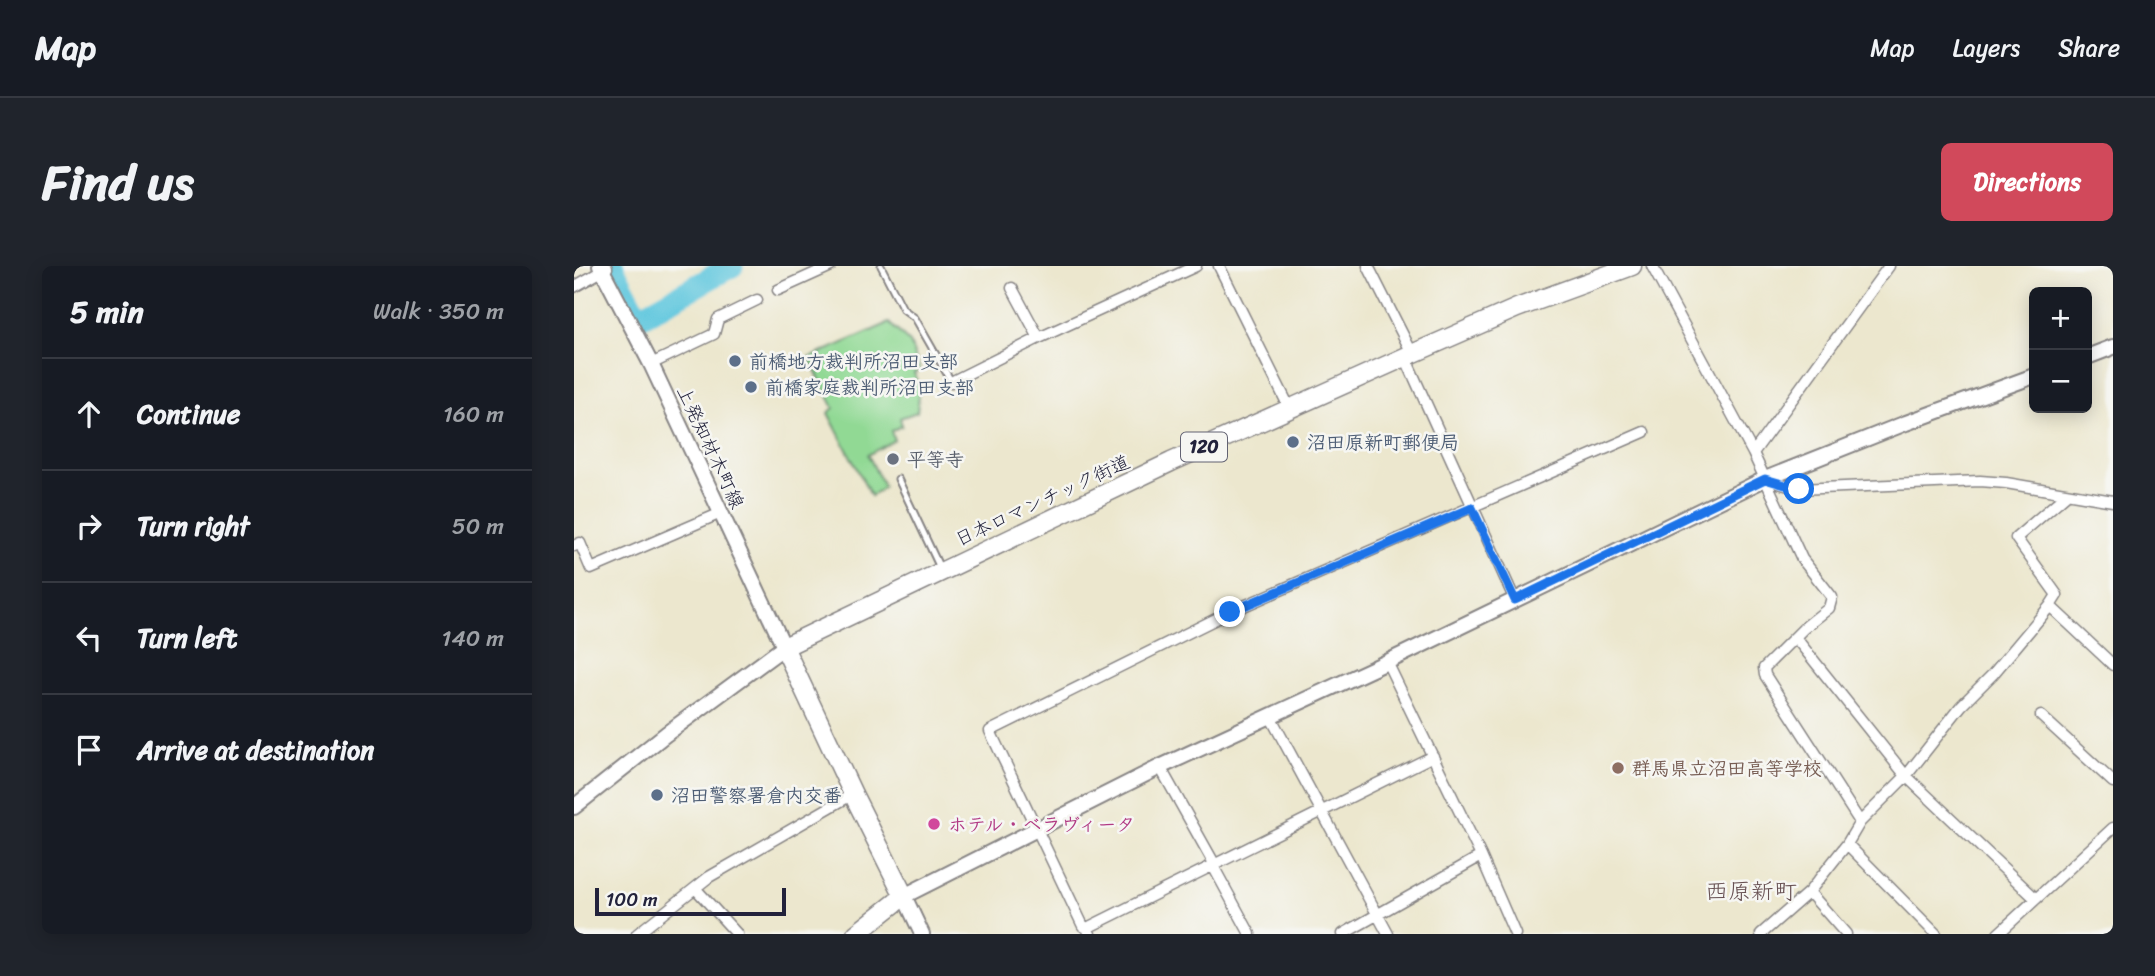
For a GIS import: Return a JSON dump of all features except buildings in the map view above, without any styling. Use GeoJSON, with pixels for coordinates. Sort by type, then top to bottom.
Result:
{"type":"FeatureCollection","features":[{"type":"Feature","properties":{"kind":"highway","name":"日本ロマンチック街道"},"geometry":{"type":"LineString","coordinates":[[784,647],[1171,462],[1408,355],[1517,308],[1632,266]]}},
{"type":"Feature","properties":{"kind":"highway"},"geometry":{"type":"LineString","coordinates":[[784,647],[904,896],[856,934]]}},
{"type":"Feature","properties":{"kind":"street"},"geometry":{"type":"LineString","coordinates":[[778,290],[831,266]]}},
{"type":"Feature","properties":{"kind":"street"},"geometry":{"type":"LineString","coordinates":[[951,382],[1039,338],[1196,266]]}},
{"type":"Feature","properties":{"kind":"street"},"geometry":{"type":"LineString","coordinates":[[1219,266],[1290,409]]}},
{"type":"Feature","properties":{"kind":"street"},"geometry":{"type":"LineString","coordinates":[[1368,266],[1472,508],[1515,600]]}},
{"type":"Feature","properties":{"kind":"street"},"geometry":{"type":"LineString","coordinates":[[1652,266],[1753,453],[1801,559],[1832,597],[1829,608],[1764,668],[1765,675],[1860,822]]}},
{"type":"Feature","properties":{"kind":"street"},"geometry":{"type":"LineString","coordinates":[[1753,453],[1889,266]]}},
{"type":"Feature","properties":{"kind":"street"},"geometry":{"type":"LineString","coordinates":[[574,287],[603,268]]}},
{"type":"Feature","properties":{"kind":"street","name":"上発知材木町線"},"geometry":{"type":"LineString","coordinates":[[603,268],[784,647]]}},
{"type":"Feature","properties":{"kind":"street"},"geometry":{"type":"LineString","coordinates":[[1012,288],[1039,338]]}},
{"type":"Feature","properties":{"kind":"street"},"geometry":{"type":"LineString","coordinates":[[651,364],[714,334],[718,319],[757,300]]}},
{"type":"Feature","properties":{"kind":"street"},"geometry":{"type":"LineString","coordinates":[[2092,355],[2113,347]]}},
{"type":"Feature","properties":{"kind":"street"},"geometry":{"type":"LineString","coordinates":[[922,934],[904,896],[1037,828],[1765,479],[2029,378]]}},
{"type":"Feature","properties":{"kind":"street"},"geometry":{"type":"LineString","coordinates":[[1433,755],[1089,931],[1083,926],[990,731],[1230,612],[1644,432]]}},
{"type":"Feature","properties":{"kind":"street"},"geometry":{"type":"LineString","coordinates":[[1765,479],[1799,489],[1980,481],[2113,501]]}},
{"type":"Feature","properties":{"kind":"street"},"geometry":{"type":"LineString","coordinates":[[1761,934],[1809,892],[1847,844],[1860,822],[1906,776],[1961,706],[1993,674],[2050,606],[2057,595],[2016,538],[2066,495]]}},
{"type":"Feature","properties":{"kind":"street"},"geometry":{"type":"LineString","coordinates":[[574,546],[580,543],[592,569],[721,513]]}},
{"type":"Feature","properties":{"kind":"street"},"geometry":{"type":"LineString","coordinates":[[2050,606],[2113,665]]}},
{"type":"Feature","properties":{"kind":"street"},"geometry":{"type":"LineString","coordinates":[[1795,638],[1906,776],[2036,899]]}},
{"type":"Feature","properties":{"kind":"street"},"geometry":{"type":"LineString","coordinates":[[574,807],[666,734],[784,647]]}},
{"type":"Feature","properties":{"kind":"street"},"geometry":{"type":"LineString","coordinates":[[1387,662],[1481,856],[1515,934]]}},
{"type":"Feature","properties":{"kind":"street"},"geometry":{"type":"LineString","coordinates":[[1269,716],[1388,934]]}},
{"type":"Feature","properties":{"kind":"street"},"geometry":{"type":"LineString","coordinates":[[2041,716],[2113,782]]}},
{"type":"Feature","properties":{"kind":"street"},"geometry":{"type":"LineString","coordinates":[[1160,767],[1250,934]]}},
{"type":"Feature","properties":{"kind":"street"},"geometry":{"type":"LineString","coordinates":[[637,934],[709,877],[853,794]]}},
{"type":"Feature","properties":{"kind":"street"},"geometry":{"type":"LineString","coordinates":[[1998,934],[2113,828]]}},
{"type":"Feature","properties":{"kind":"street"},"geometry":{"type":"LineString","coordinates":[[1847,844],[1936,934]]}},
{"type":"Feature","properties":{"kind":"street"},"geometry":{"type":"LineString","coordinates":[[1343,934],[1481,856]]}},
{"type":"Feature","properties":{"kind":"street"},"geometry":{"type":"LineString","coordinates":[[695,888],[736,934]]}},
{"type":"Feature","properties":{"kind":"street"},"geometry":{"type":"LineString","coordinates":[[1809,892],[1846,934]]}},
{"type":"Feature","properties":{"kind":"lane"},"geometry":{"type":"LineString","coordinates":[[881,266],[903,309],[915,318],[951,382]]}},
{"type":"Feature","properties":{"kind":"lane"},"geometry":{"type":"LineString","coordinates":[[898,479],[942,571]]}},
{"type":"Feature","properties":{"kind":"green space"},"geometry":{"type":"Polygon","coordinates":[[[889,323],[910,343],[920,370],[914,373],[920,388],[917,412],[900,418],[902,426],[891,431],[894,440],[868,455],[884,487],[871,496],[828,413],[834,408],[809,358],[889,323]]]}},
{"type":"Feature","properties":{"kind":"waterway"},"geometry":{"type":"LineString","coordinates":[[612,266],[639,318],[732,266]]}},
{"type":"Feature","properties":{"kind":"place","name":"前橋地方裁判所沼田支部"},"geometry":{"type":"Point","coordinates":[735,361]}},
{"type":"Feature","properties":{"kind":"place","name":"前橋家庭裁判所沼田支部"},"geometry":{"type":"Point","coordinates":[751,387]}},
{"type":"Feature","properties":{"kind":"place","name":"沼田原新町郵便局"},"geometry":{"type":"Point","coordinates":[1293,442]}},
{"type":"Feature","properties":{"kind":"place","name":"平等寺"},"geometry":{"type":"Point","coordinates":[893,459]}},
{"type":"Feature","properties":{"kind":"place","name":"群馬県立沼田高等学校"},"geometry":{"type":"Point","coordinates":[1618,768]}},
{"type":"Feature","properties":{"kind":"place","name":"沼田警察署倉内交番"},"geometry":{"type":"Point","coordinates":[657,795]}},
{"type":"Feature","properties":{"kind":"place","name":"ホテル・ベラヴィータ"},"geometry":{"type":"Point","coordinates":[934,824]}},
{"type":"Feature","properties":{"kind":"district","name":"西原新町"},"geometry":{"type":"Point","coordinates":[1751,891]}},
{"type":"Feature","properties":{"kind":"route"},"geometry":{"type":"LineString","coordinates":[[1230,612],[1472,508],[1515,600],[1765,479],[1799,489]]}}]}
